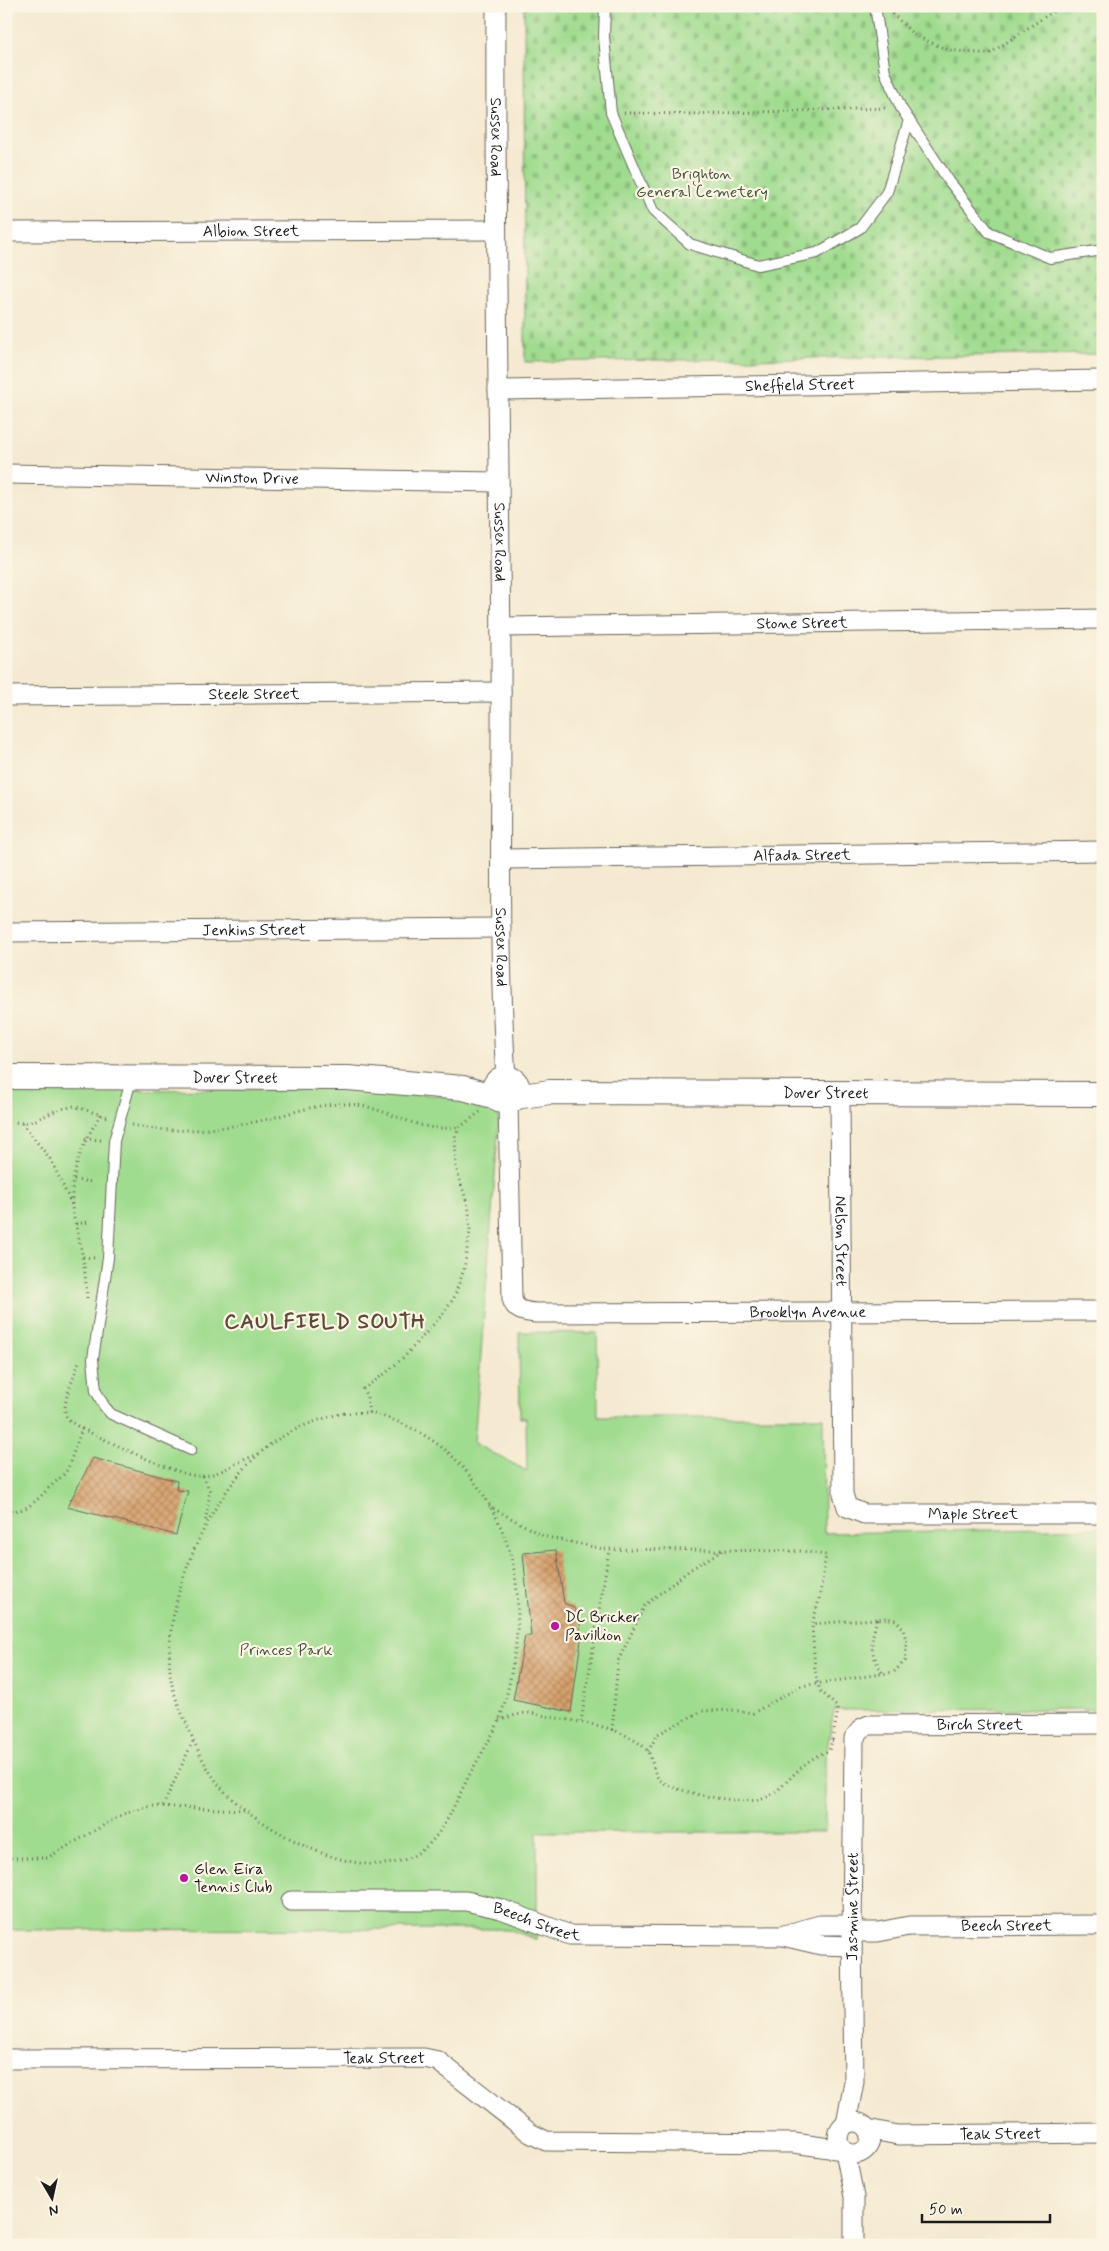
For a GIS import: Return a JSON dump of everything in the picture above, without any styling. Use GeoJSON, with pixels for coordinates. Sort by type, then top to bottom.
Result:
{"type":"FeatureCollection","features":[{"type":"Feature","properties":{"kind":"street","name":"Sussex Road"},"geometry":{"type":"LineString","coordinates":[[496,6],[495,230],[501,627],[503,1093],[509,1138],[511,1292],[515,1307]]}},
{"type":"Feature","properties":{"kind":"street","name":"Albion Street"},"geometry":{"type":"LineString","coordinates":[[6,232],[495,230]]}},
{"type":"Feature","properties":{"kind":"street","name":"Sheffield Street"},"geometry":{"type":"LineString","coordinates":[[498,390],[1103,380]]}},
{"type":"Feature","properties":{"kind":"street","name":"Winston Drive"},"geometry":{"type":"LineString","coordinates":[[6,474],[499,482]]}},
{"type":"Feature","properties":{"kind":"street","name":"Stone Street"},"geometry":{"type":"LineString","coordinates":[[501,627],[1103,619]]}},
{"type":"Feature","properties":{"kind":"street","name":"Steele Street"},"geometry":{"type":"LineString","coordinates":[[6,696],[501,692]]}},
{"type":"Feature","properties":{"kind":"street","name":"Alfada Street"},"geometry":{"type":"LineString","coordinates":[[502,859],[1103,851]]}},
{"type":"Feature","properties":{"kind":"street","name":"Jenkins Street"},"geometry":{"type":"LineString","coordinates":[[6,932],[501,928]]}},
{"type":"Feature","properties":{"kind":"street","name":"Dover Street"},"geometry":{"type":"LineString","coordinates":[[6,1077],[348,1078],[503,1093],[1103,1094]]}},
{"type":"Feature","properties":{"kind":"street","name":"Nelson Street"},"geometry":{"type":"LineString","coordinates":[[840,1093],[843,1494],[847,1507]]}},
{"type":"Feature","properties":{"kind":"street","name":"Brooklyn Avenue"},"geometry":{"type":"LineString","coordinates":[[515,1307],[522,1311],[536,1313],[1103,1311]]}},
{"type":"Feature","properties":{"kind":"street","name":"Maple Street"},"geometry":{"type":"LineString","coordinates":[[847,1507],[864,1514],[1103,1514]]}},
{"type":"Feature","properties":{"kind":"street","name":"Birch Street"},"geometry":{"type":"LineString","coordinates":[[855,1737],[868,1725],[1103,1724]]}},
{"type":"Feature","properties":{"kind":"street","name":"Jasmine Street"},"geometry":{"type":"LineString","coordinates":[[854,2245],[853,1931],[855,1737]]}},
{"type":"Feature","properties":{"kind":"street","name":"Beech Street"},"geometry":{"type":"LineString","coordinates":[[291,1901],[472,1902],[501,1908],[570,1935],[783,1936],[820,1925],[853,1931],[878,1921],[909,1926],[1103,1925]]}},
{"type":"Feature","properties":{"kind":"street","name":"Teak Street"},"geometry":{"type":"LineString","coordinates":[[6,2059],[424,2058],[438,2061],[530,2133],[546,2142],[794,2143],[898,2135],[1103,2133]]}},
{"type":"Feature","properties":{"kind":"lane"},"geometry":{"type":"LineString","coordinates":[[605,6],[604,37],[611,113],[653,211],[690,244],[758,265],[817,253],[860,228],[887,192],[909,120]]}},
{"type":"Feature","properties":{"kind":"lane"},"geometry":{"type":"LineString","coordinates":[[875,6],[885,72],[901,108],[949,181],[989,232],[1050,258],[1103,250]]}},
{"type":"Feature","properties":{"kind":"lane"},"geometry":{"type":"LineString","coordinates":[[132,1077],[114,1141],[107,1269],[94,1344],[96,1391],[111,1414],[191,1450]]}},
{"type":"Feature","properties":{"kind":"path"},"geometry":{"type":"LineString","coordinates":[[885,6],[914,35],[948,50],[989,54],[1061,6]]}},
{"type":"Feature","properties":{"kind":"path"},"geometry":{"type":"LineString","coordinates":[[611,113],[692,114],[901,108]]}},
{"type":"Feature","properties":{"kind":"path"},"geometry":{"type":"LineString","coordinates":[[369,1413],[367,1397],[363,1389],[386,1373],[405,1356],[442,1315],[454,1298],[464,1269],[470,1231],[469,1210],[456,1167],[456,1137],[460,1127],[503,1093]]}},
{"type":"Feature","properties":{"kind":"path"},"geometry":{"type":"LineString","coordinates":[[6,1120],[22,1123],[34,1121],[66,1107],[82,1107],[119,1122],[153,1129],[222,1128],[252,1123],[313,1107],[342,1104],[362,1105],[431,1128],[460,1127]]}},
{"type":"Feature","properties":{"kind":"path"},"geometry":{"type":"LineString","coordinates":[[72,1206],[76,1164],[85,1139],[101,1114]]}},
{"type":"Feature","properties":{"kind":"path"},"geometry":{"type":"LineString","coordinates":[[22,1123],[51,1160],[72,1206],[84,1263],[87,1303]]}},
{"type":"Feature","properties":{"kind":"path"},"geometry":{"type":"LineString","coordinates":[[74,1180],[91,1182]]}},
{"type":"Feature","properties":{"kind":"path"},"geometry":{"type":"LineString","coordinates":[[76,1224],[90,1222]]}},
{"type":"Feature","properties":{"kind":"path"},"geometry":{"type":"LineString","coordinates":[[80,1358],[64,1409],[68,1420],[82,1429],[186,1474],[203,1476],[218,1472],[244,1458],[258,1454]]}},
{"type":"Feature","properties":{"kind":"path"},"geometry":{"type":"LineString","coordinates":[[344,1413],[369,1413],[416,1432],[437,1443],[465,1470],[503,1530],[510,1549],[518,1598],[518,1623],[515,1654],[499,1720],[442,1827],[423,1849],[401,1859],[375,1864],[359,1864],[336,1859],[296,1842],[244,1810],[219,1785],[205,1765],[193,1741],[173,1690],[169,1659],[170,1642],[186,1567],[205,1527],[232,1485],[258,1454],[272,1443],[309,1424],[344,1413]]}},
{"type":"Feature","properties":{"kind":"path"},"geometry":{"type":"LineString","coordinates":[[6,1510],[19,1510],[28,1507],[65,1474],[82,1429]]}},
{"type":"Feature","properties":{"kind":"path"},"geometry":{"type":"LineString","coordinates":[[203,1476],[210,1491],[205,1527]]}},
{"type":"Feature","properties":{"kind":"path"},"geometry":{"type":"LineString","coordinates":[[489,1506],[543,1536],[610,1550],[801,1550],[826,1555],[819,1600],[812,1624],[815,1670],[821,1691],[837,1707],[837,1716],[829,1751],[809,1760],[770,1796],[757,1800],[705,1796],[670,1787],[659,1780],[648,1751],[628,1737],[612,1730],[581,1722],[528,1713],[499,1720]]}},
{"type":"Feature","properties":{"kind":"path"},"geometry":{"type":"LineString","coordinates":[[581,1722],[610,1550]]}},
{"type":"Feature","properties":{"kind":"path"},"geometry":{"type":"LineString","coordinates":[[612,1730],[618,1661],[646,1605],[691,1569],[724,1550]]}},
{"type":"Feature","properties":{"kind":"path"},"geometry":{"type":"LineString","coordinates":[[648,1751],[658,1734],[702,1711],[731,1710],[753,1713],[801,1686],[894,1672],[906,1661],[907,1643],[903,1629],[896,1620],[887,1618],[812,1624]]}},
{"type":"Feature","properties":{"kind":"path"},"geometry":{"type":"LineString","coordinates":[[877,1619],[870,1644],[875,1660],[883,1674]]}},
{"type":"Feature","properties":{"kind":"path"},"geometry":{"type":"LineString","coordinates":[[832,1740],[855,1737]]}},
{"type":"Feature","properties":{"kind":"path"},"geometry":{"type":"LineString","coordinates":[[164,1806],[193,1741]]}},
{"type":"Feature","properties":{"kind":"path"},"geometry":{"type":"LineString","coordinates":[[6,1858],[48,1858],[122,1814],[152,1806],[244,1810]]}},
{"type":"Feature","properties":{"kind":"green space","name":"Brighton General Cemetery"},"geometry":{"type":"Polygon","coordinates":[[[524,6],[1103,6],[1103,354],[525,362],[524,6]]]}},
{"type":"Feature","properties":{"kind":"green space","name":"Princes Park"},"geometry":{"type":"Polygon","coordinates":[[[347,1088],[477,1099],[493,1107],[497,1113],[499,1123],[474,1443],[527,1471],[526,1418],[520,1418],[519,1332],[597,1333],[598,1417],[823,1417],[824,1533],[1103,1528],[1103,1709],[834,1710],[825,1760],[825,1832],[537,1832],[537,1940],[507,1929],[6,1930],[6,1091],[347,1088]]]}},
{"type":"Feature","properties":{"kind":"building"},"geometry":{"type":"Polygon","coordinates":[[[93,1458],[177,1481],[176,1490],[188,1491],[176,1535],[67,1507],[93,1458]]]}},
{"type":"Feature","properties":{"kind":"building","name":"DC Bricker Pavillion"},"geometry":{"type":"Polygon","coordinates":[[[556,1550],[564,1603],[574,1608],[580,1620],[581,1640],[571,1712],[513,1700],[525,1636],[531,1636],[523,1553],[556,1550]]]}},
{"type":"Feature","properties":{"kind":"place","name":"DC Bricker Pavillion"},"geometry":{"type":"Point","coordinates":[555,1626]}},
{"type":"Feature","properties":{"kind":"place","name":"Glen Eira Tennis Club"},"geometry":{"type":"Point","coordinates":[184,1878]}},
{"type":"Feature","properties":{"kind":"district","name":"CAULFIELD SOUTH"},"geometry":{"type":"Point","coordinates":[325,1322]}}]}
